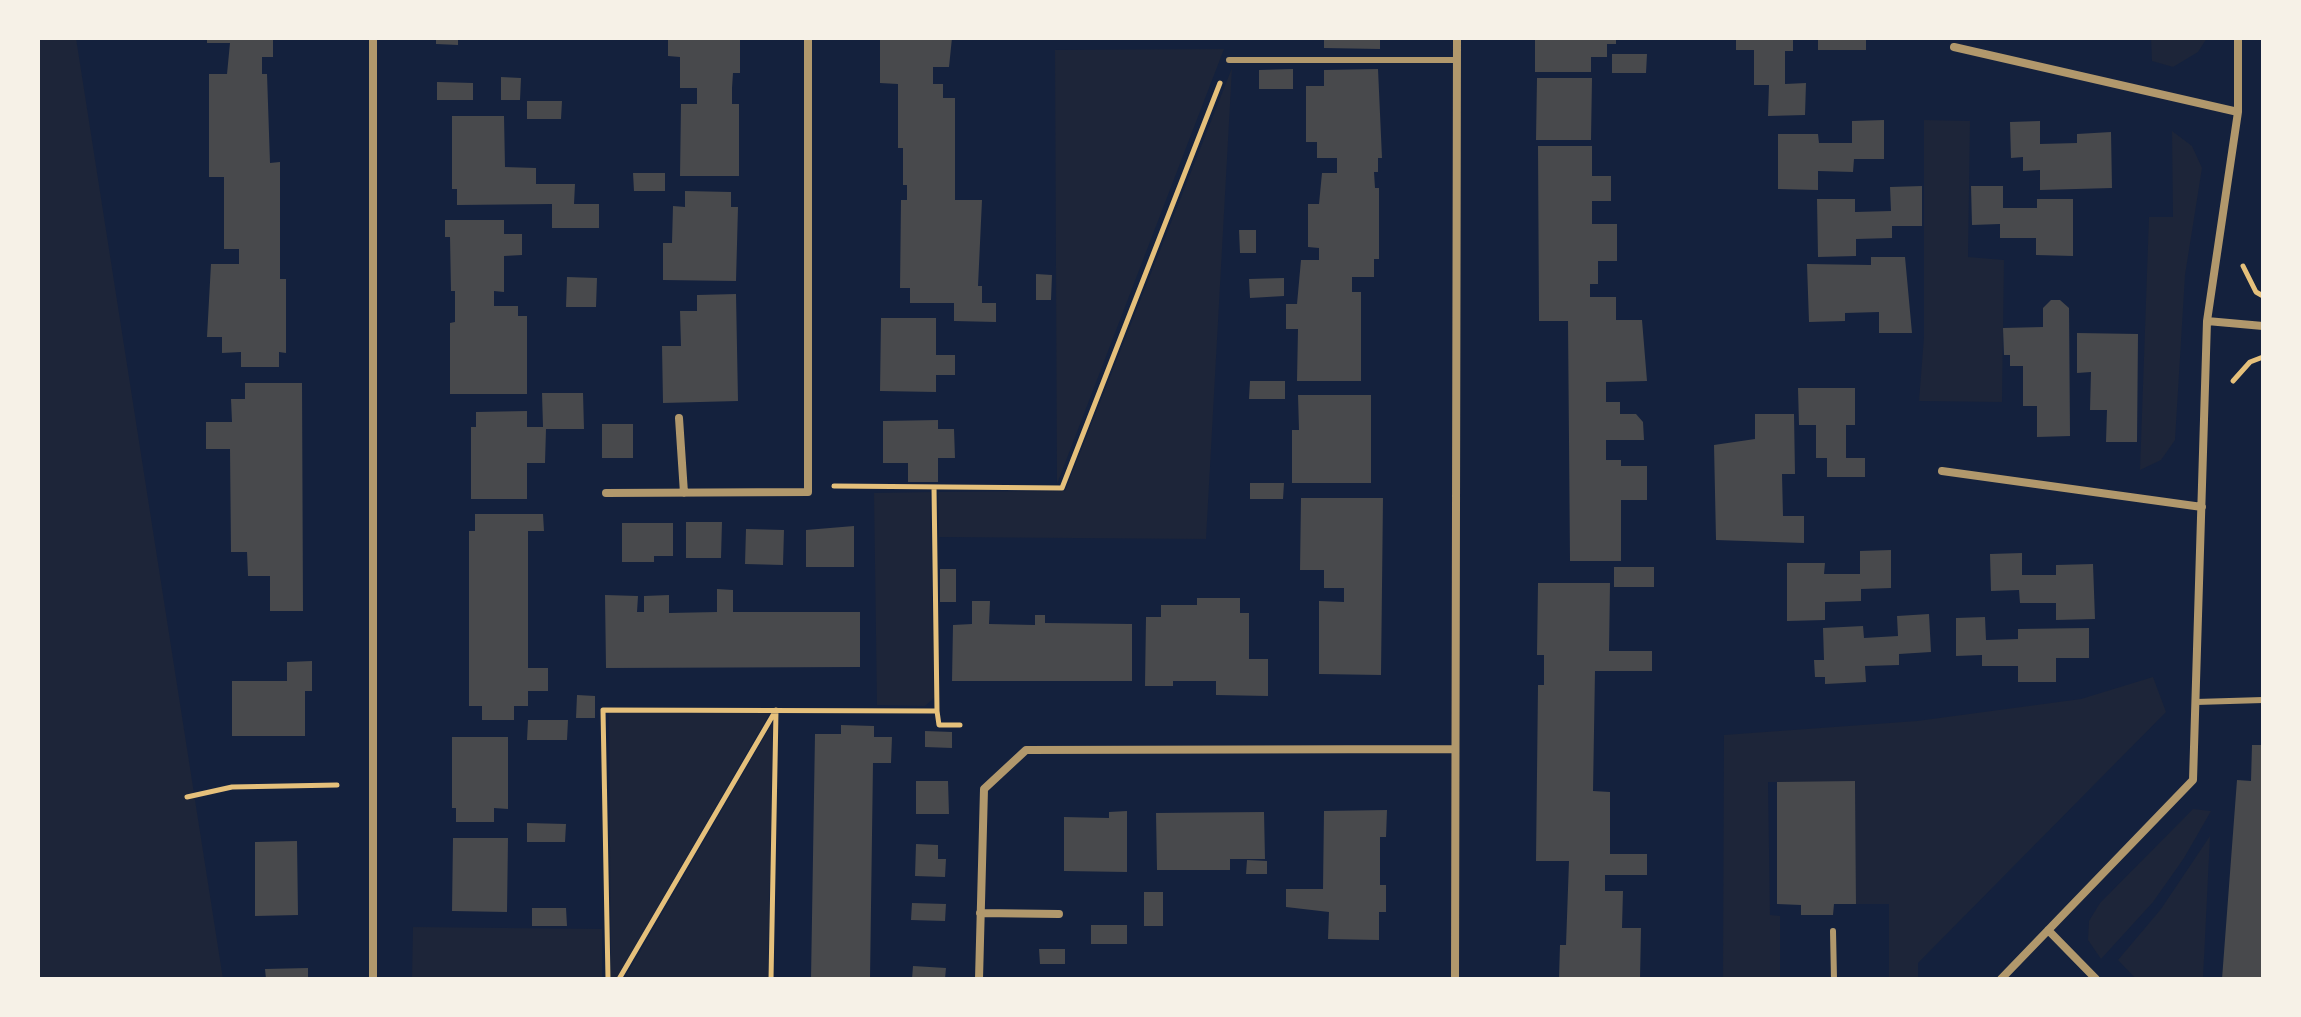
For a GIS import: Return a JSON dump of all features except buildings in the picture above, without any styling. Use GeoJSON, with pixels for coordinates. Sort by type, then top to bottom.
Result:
{"type":"FeatureCollection","features":[{"type":"Feature","properties":{"kind":"street"},"geometry":{"type":"LineString","coordinates":[[373,38],[373,979]]}},
{"type":"Feature","properties":{"kind":"street"},"geometry":{"type":"LineString","coordinates":[[606,493],[808,492],[808,38]]}},
{"type":"Feature","properties":{"kind":"street"},"geometry":{"type":"LineString","coordinates":[[1455,979],[1457,38]]}},
{"type":"Feature","properties":{"kind":"street"},"geometry":{"type":"LineString","coordinates":[[2001,979],[2193,780],[2207,321],[2238,112],[2238,38]]}},
{"type":"Feature","properties":{"kind":"street"},"geometry":{"type":"LineString","coordinates":[[1954,47],[2238,112]]}},
{"type":"Feature","properties":{"kind":"street"},"geometry":{"type":"LineString","coordinates":[[2207,321],[2263,326]]}},
{"type":"Feature","properties":{"kind":"street"},"geometry":{"type":"LineString","coordinates":[[679,418],[684,493]]}},
{"type":"Feature","properties":{"kind":"street"},"geometry":{"type":"LineString","coordinates":[[1942,471],[2202,507]]}},
{"type":"Feature","properties":{"kind":"street"},"geometry":{"type":"LineString","coordinates":[[979,979],[984,789],[1026,750],[1455,749]]}},
{"type":"Feature","properties":{"kind":"street"},"geometry":{"type":"LineString","coordinates":[[980,913],[1059,914]]}},
{"type":"Feature","properties":{"kind":"street"},"geometry":{"type":"LineString","coordinates":[[2048,930],[2096,979]]}},
{"type":"Feature","properties":{"kind":"lane"},"geometry":{"type":"LineString","coordinates":[[1229,60],[1456,60]]}},
{"type":"Feature","properties":{"kind":"lane"},"geometry":{"type":"LineString","coordinates":[[2196,702],[2263,700]]}},
{"type":"Feature","properties":{"kind":"lane"},"geometry":{"type":"LineString","coordinates":[[1833,931],[1834,979]]}},
{"type":"Feature","properties":{"kind":"path"},"geometry":{"type":"LineString","coordinates":[[833,486],[1062,488],[1229,60]]}},
{"type":"Feature","properties":{"kind":"path"},"geometry":{"type":"LineString","coordinates":[[934,487],[937,711],[939,725],[960,725]]}},
{"type":"Feature","properties":{"kind":"path"},"geometry":{"type":"LineString","coordinates":[[608,979],[603,710],[937,711]]}},
{"type":"Feature","properties":{"kind":"path"},"geometry":{"type":"LineString","coordinates":[[619,979],[776,710]]}},
{"type":"Feature","properties":{"kind":"path"},"geometry":{"type":"LineString","coordinates":[[771,979],[776,710]]}},
{"type":"Feature","properties":{"kind":"path"},"geometry":{"type":"LineString","coordinates":[[187,797],[232,787],[337,785]]}},
{"type":"Feature","properties":{"kind":"shaded area"},"geometry":{"type":"Polygon","coordinates":[[[38,38],[76,38],[223,979],[38,979],[38,38]]]}},
{"type":"Feature","properties":{"kind":"shaded area"},"geometry":{"type":"Polygon","coordinates":[[[2151,38],[2207,38],[2198,52],[2173,67],[2152,61],[2151,38]]]}},
{"type":"Feature","properties":{"kind":"shaded area"},"geometry":{"type":"Polygon","coordinates":[[[1224,49],[1057,484],[1055,50],[1224,49]]]}},
{"type":"Feature","properties":{"kind":"shaded area"},"geometry":{"type":"Polygon","coordinates":[[[1232,68],[1206,539],[939,537],[938,492],[1065,491],[1232,68]]]}},
{"type":"Feature","properties":{"kind":"shaded area"},"geometry":{"type":"Polygon","coordinates":[[[1924,120],[1970,121],[1968,257],[2004,260],[2002,402],[1919,401],[1924,337],[1924,120]]]}},
{"type":"Feature","properties":{"kind":"shaded area"},"geometry":{"type":"Polygon","coordinates":[[[2172,131],[2192,146],[2202,168],[2185,275],[2175,440],[2161,460],[2140,470],[2149,217],[2173,217],[2172,131]]]}},
{"type":"Feature","properties":{"kind":"shaded area"},"geometry":{"type":"Polygon","coordinates":[[[930,492],[934,698],[925,706],[877,705],[874,493],[930,492]]]}},
{"type":"Feature","properties":{"kind":"shaded area"},"geometry":{"type":"Polygon","coordinates":[[[2153,677],[2166,712],[1918,963],[1918,979],[1889,979],[1889,904],[1856,904],[1855,782],[1768,782],[1770,915],[1780,916],[1780,979],[1723,979],[1724,735],[1917,721],[2081,699],[2153,677]]]}},
{"type":"Feature","properties":{"kind":"shaded area"},"geometry":{"type":"Polygon","coordinates":[[[609,713],[770,713],[616,979],[611,979],[609,713]]]}},
{"type":"Feature","properties":{"kind":"shaded area"},"geometry":{"type":"Polygon","coordinates":[[[773,722],[768,979],[624,979],[773,722]]]}},
{"type":"Feature","properties":{"kind":"shaded area"},"geometry":{"type":"Polygon","coordinates":[[[2193,809],[2211,811],[2184,858],[2153,902],[2101,959],[2088,940],[2089,921],[2100,903],[2193,809]]]}},
{"type":"Feature","properties":{"kind":"shaded area"},"geometry":{"type":"Polygon","coordinates":[[[2210,836],[2203,979],[2136,979],[2118,960],[2161,909],[2210,836]]]}},
{"type":"Feature","properties":{"kind":"shaded area"},"geometry":{"type":"Polygon","coordinates":[[[413,927],[602,929],[602,979],[412,979],[413,927]]]}}]}
